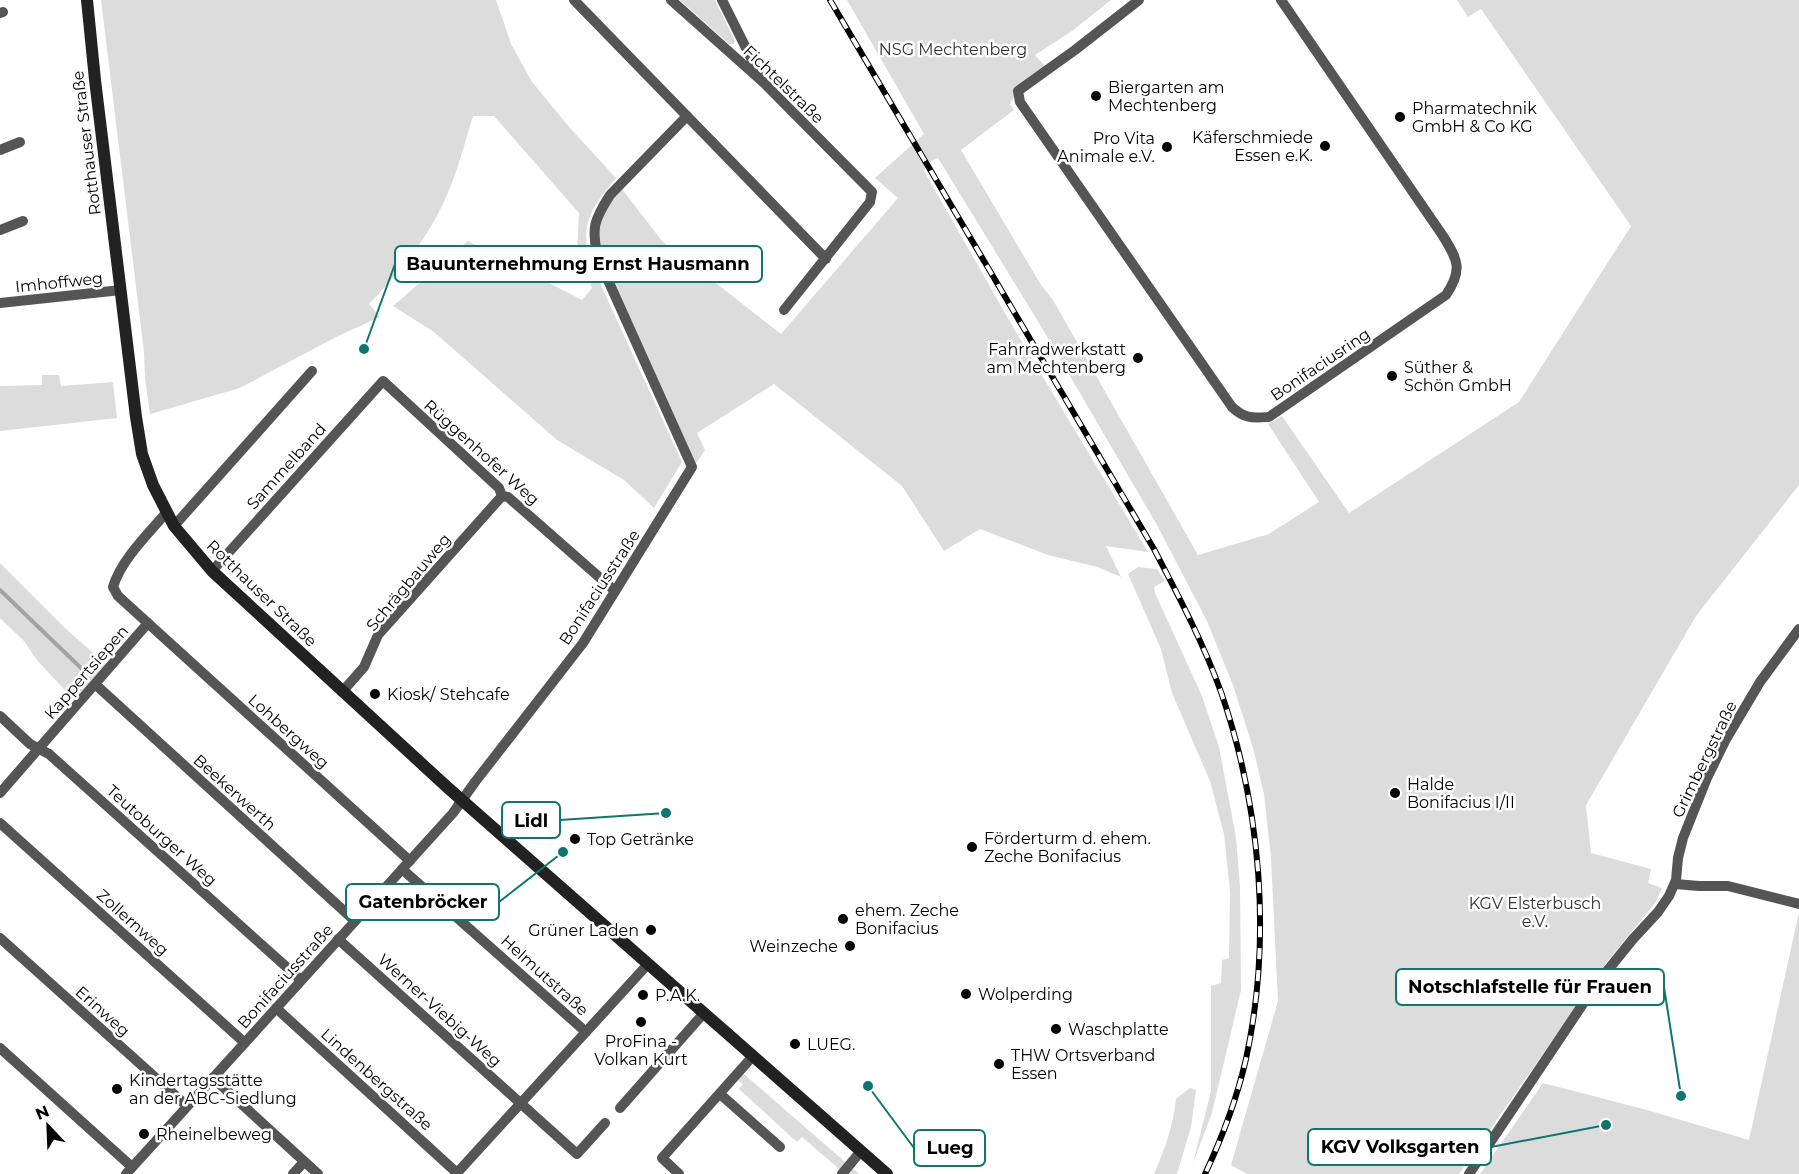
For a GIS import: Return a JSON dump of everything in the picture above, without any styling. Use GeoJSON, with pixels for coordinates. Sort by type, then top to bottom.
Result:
{"type":"FeatureCollection","features":[{"type":"Feature","properties":{"kind":"main road","name":"Rotthauser Straße"},"geometry":{"type":"LineString","coordinates":[[87,0],[94,80],[142,454],[153,485],[174,526],[212,571],[342,692],[887,1174]]}},
{"type":"Feature","properties":{"kind":"street"},"geometry":{"type":"LineString","coordinates":[[574,0],[826,258],[784,310]]}},
{"type":"Feature","properties":{"kind":"street","name":"Fichtelstraße"},"geometry":{"type":"LineString","coordinates":[[671,0],[763,82],[872,192],[870,202],[826,258]]}},
{"type":"Feature","properties":{"kind":"street"},"geometry":{"type":"LineString","coordinates":[[722,0],[763,82]]}},
{"type":"Feature","properties":{"kind":"street","name":"Bonifaciusring"},"geometry":{"type":"LineString","coordinates":[[1139,0],[1018,91],[1020,102],[1232,407],[1239,414],[1250,418],[1269,417],[1446,295],[1454,283],[1456,271],[1455,254],[1281,0]]}},
{"type":"Feature","properties":{"kind":"street","name":"Bonifaciusstraße"},"geometry":{"type":"LineString","coordinates":[[129,1171],[463,800],[583,643],[692,467],[597,258],[593,238],[595,223],[610,195],[687,116]]}},
{"type":"Feature","properties":{"kind":"street"},"geometry":{"type":"LineString","coordinates":[[0,150],[20,142]]}},
{"type":"Feature","properties":{"kind":"street"},"geometry":{"type":"LineString","coordinates":[[0,230],[23,221]]}},
{"type":"Feature","properties":{"kind":"street","name":"Imhoffweg"},"geometry":{"type":"LineString","coordinates":[[0,303],[121,290]]}},
{"type":"Feature","properties":{"kind":"street"},"geometry":{"type":"LineString","coordinates":[[174,526],[312,371]]}},
{"type":"Feature","properties":{"kind":"street","name":"Rüggenhofer Weg"},"geometry":{"type":"LineString","coordinates":[[383,381],[499,488],[502,495],[508,497],[615,591]]}},
{"type":"Feature","properties":{"kind":"street","name":"Sammelband"},"geometry":{"type":"LineString","coordinates":[[212,571],[383,381]]}},
{"type":"Feature","properties":{"kind":"street","name":"Schrägbauweg"},"geometry":{"type":"LineString","coordinates":[[342,692],[364,667],[378,635],[502,495]]}},
{"type":"Feature","properties":{"kind":"street","name":"Kappertsiepen"},"geometry":{"type":"LineString","coordinates":[[0,793],[148,623],[118,596],[113,587],[123,565],[166,513]]}},
{"type":"Feature","properties":{"kind":"street","name":"Lohbergweg"},"geometry":{"type":"LineString","coordinates":[[148,623],[406,865]]}},
{"type":"Feature","properties":{"kind":"street","name":"Grimbergstraße"},"geometry":{"type":"LineString","coordinates":[[1469,1174],[1595,986],[1658,912],[1675,884],[1683,838],[1707,778],[1743,708],[1799,629]]}},
{"type":"Feature","properties":{"kind":"street","name":"Beekerwerth"},"geometry":{"type":"LineString","coordinates":[[96,685],[355,921]]}},
{"type":"Feature","properties":{"kind":"street","name":"Teutoburger Weg"},"geometry":{"type":"LineString","coordinates":[[0,716],[30,744],[49,754],[301,980]]}},
{"type":"Feature","properties":{"kind":"street","name":"Zollernweg"},"geometry":{"type":"LineString","coordinates":[[0,823],[245,1043]]}},
{"type":"Feature","properties":{"kind":"street","name":"Helmutstraße"},"geometry":{"type":"LineString","coordinates":[[406,865],[586,1032]]}},
{"type":"Feature","properties":{"kind":"street"},"geometry":{"type":"LineString","coordinates":[[1675,884],[1728,886],[1799,904]]}},
{"type":"Feature","properties":{"kind":"street","name":"Erinweg"},"geometry":{"type":"LineString","coordinates":[[0,938],[187,1107]]}},
{"type":"Feature","properties":{"kind":"street","name":"Werner-Viebig-Weg"},"geometry":{"type":"LineString","coordinates":[[338,939],[577,1154],[605,1123]]}},
{"type":"Feature","properties":{"kind":"street"},"geometry":{"type":"LineString","coordinates":[[457,1174],[648,964]]}},
{"type":"Feature","properties":{"kind":"street","name":"Lindenbergstraße"},"geometry":{"type":"LineString","coordinates":[[276,1008],[457,1174]]}},
{"type":"Feature","properties":{"kind":"street"},"geometry":{"type":"LineString","coordinates":[[620,1108],[704,1012]]}},
{"type":"Feature","properties":{"kind":"street"},"geometry":{"type":"LineString","coordinates":[[0,1048],[129,1171]]}},
{"type":"Feature","properties":{"kind":"street"},"geometry":{"type":"LineString","coordinates":[[679,1174],[662,1158],[753,1056]]}},
{"type":"Feature","properties":{"kind":"street"},"geometry":{"type":"LineString","coordinates":[[213,1078],[318,1174]]}},
{"type":"Feature","properties":{"kind":"street"},"geometry":{"type":"LineString","coordinates":[[720,1094],[780,1147]]}},
{"type":"Feature","properties":{"kind":"street"},"geometry":{"type":"LineString","coordinates":[[842,1174],[861,1151]]}},
{"type":"Feature","properties":{"kind":"street"},"geometry":{"type":"LineString","coordinates":[[293,1174],[304,1162]]}},
{"type":"Feature","properties":{"kind":"green space"},"geometry":{"type":"Polygon","coordinates":[[[101,0],[496,0],[511,44],[532,82],[616,178],[599,200],[588,221],[586,243],[594,270],[682,462],[654,508],[624,480],[557,440],[434,332],[393,306],[468,241],[582,300],[592,288],[577,252],[579,213],[494,116],[473,116],[451,185],[432,225],[403,267],[369,304],[380,317],[336,337],[240,388],[150,414],[101,0]]]}},
{"type":"Feature","properties":{"kind":"green space"},"geometry":{"type":"Polygon","coordinates":[[[680,0],[715,0],[734,39],[734,44],[729,44],[680,0]]]}},
{"type":"Feature","properties":{"kind":"green space"},"geometry":{"type":"Polygon","coordinates":[[[847,0],[1111,0],[1072,31],[1035,55],[1048,69],[1017,91],[1010,104],[1014,110],[961,150],[1041,285],[1053,300],[1198,555],[1269,534],[1319,502],[1268,424],[1282,416],[1349,513],[1519,402],[1631,226],[1481,9],[1468,17],[1457,0],[1799,0],[1799,485],[1696,616],[1586,805],[1591,853],[1651,869],[1648,883],[1662,888],[1656,902],[1607,962],[1459,1174],[1247,1174],[1231,1165],[1278,1001],[1271,858],[1264,794],[1253,748],[1233,685],[1207,621],[1157,525],[1039,323],[938,158],[931,161],[924,171],[1017,334],[1148,552],[1106,546],[1121,577],[1097,567],[1048,555],[980,529],[944,551],[902,486],[774,384],[697,433],[705,450],[695,465],[598,257],[595,222],[619,185],[662,241],[781,334],[898,198],[875,178],[924,134],[847,0]]]}},
{"type":"Feature","properties":{"kind":"green space"},"geometry":{"type":"Polygon","coordinates":[[[42,375],[59,375],[61,386],[113,382],[117,418],[0,431],[0,386],[42,385],[42,375]]]}},
{"type":"Feature","properties":{"kind":"green space"},"geometry":{"type":"Polygon","coordinates":[[[0,563],[67,630],[106,664],[74,700],[37,660],[24,641],[0,618],[0,563]]]}},
{"type":"Feature","properties":{"kind":"green space"},"geometry":{"type":"Polygon","coordinates":[[[1138,567],[1157,569],[1165,581],[1154,587],[1155,593],[1202,696],[1219,747],[1236,837],[1240,887],[1241,990],[1212,1113],[1193,1163],[1211,1091],[1211,986],[1221,983],[1222,960],[1229,958],[1230,892],[1224,834],[1210,781],[1172,693],[1161,649],[1128,574],[1138,567]]]}},
{"type":"Feature","properties":{"kind":"green space"},"geometry":{"type":"Polygon","coordinates":[[[1799,912],[1799,1174],[1480,1174],[1543,1083],[1749,1140],[1799,912]]]}},
{"type":"Feature","properties":{"kind":"green space"},"geometry":{"type":"Polygon","coordinates":[[[744,1074],[859,1174],[845,1174],[802,1137],[797,1142],[739,1089],[743,1084],[738,1080],[744,1074]]]}},
{"type":"Feature","properties":{"kind":"green space"},"geometry":{"type":"Polygon","coordinates":[[[1190,1088],[1196,1090],[1191,1127],[1177,1174],[1154,1174],[1168,1137],[1176,1099],[1190,1088]]]}},
{"type":"Feature","properties":{"kind":"waterway"},"geometry":{"type":"LineString","coordinates":[[0,590],[83,670]]}},
{"type":"Feature","properties":{"kind":"railway"},"geometry":{"type":"LineString","coordinates":[[830,0],[1154,549],[1198,637],[1221,692],[1235,736],[1253,827],[1258,874],[1259,967],[1246,1059],[1228,1118],[1205,1174]]}},
{"type":"Feature","properties":{"kind":"place","name":"Biergarten am Mechtenberg"},"geometry":{"type":"Point","coordinates":[1096,96]}},
{"type":"Feature","properties":{"kind":"place","name":"Pharmatechnik GmbH & Co KG"},"geometry":{"type":"Point","coordinates":[1400,117]}},
{"type":"Feature","properties":{"kind":"place","name":"Käferschmiede Essen e.K."},"geometry":{"type":"Point","coordinates":[1325,146]}},
{"type":"Feature","properties":{"kind":"place","name":"Pro Vita Animale e.V."},"geometry":{"type":"Point","coordinates":[1167,147]}},
{"type":"Feature","properties":{"kind":"place","name":"Bauunternehmung Ernst Hausmann"},"geometry":{"type":"Point","coordinates":[364,349]}},
{"type":"Feature","properties":{"kind":"place","name":"Fahrradwerkstatt am Mechtenberg"},"geometry":{"type":"Point","coordinates":[1138,358]}},
{"type":"Feature","properties":{"kind":"place","name":"Süther & Schön GmbH"},"geometry":{"type":"Point","coordinates":[1392,376]}},
{"type":"Feature","properties":{"kind":"place","name":"Kiosk/ Stehcafe"},"geometry":{"type":"Point","coordinates":[375,694]}},
{"type":"Feature","properties":{"kind":"place","name":"Halde Bonifacius I/II"},"geometry":{"type":"Point","coordinates":[1395,793]}},
{"type":"Feature","properties":{"kind":"place","name":"Lidl"},"geometry":{"type":"Point","coordinates":[666,813]}},
{"type":"Feature","properties":{"kind":"place","name":"Top Getränke"},"geometry":{"type":"Point","coordinates":[575,839]}},
{"type":"Feature","properties":{"kind":"place","name":"Förderturm d. ehem. Zeche Bonifacius"},"geometry":{"type":"Point","coordinates":[972,847]}},
{"type":"Feature","properties":{"kind":"place","name":"Gatenbröcker"},"geometry":{"type":"Point","coordinates":[563,852]}},
{"type":"Feature","properties":{"kind":"place","name":"ehem. Zeche Bonifacius"},"geometry":{"type":"Point","coordinates":[843,919]}},
{"type":"Feature","properties":{"kind":"place","name":"Grüner Laden"},"geometry":{"type":"Point","coordinates":[651,930]}},
{"type":"Feature","properties":{"kind":"place","name":"Weinzeche"},"geometry":{"type":"Point","coordinates":[850,946]}},
{"type":"Feature","properties":{"kind":"place","name":"Wolperding"},"geometry":{"type":"Point","coordinates":[966,994]}},
{"type":"Feature","properties":{"kind":"place","name":"P.A.K."},"geometry":{"type":"Point","coordinates":[643,995]}},
{"type":"Feature","properties":{"kind":"place","name":"ProFina - Volkan Kurt"},"geometry":{"type":"Point","coordinates":[641,1022]}},
{"type":"Feature","properties":{"kind":"place","name":"Waschplatte"},"geometry":{"type":"Point","coordinates":[1056,1029]}},
{"type":"Feature","properties":{"kind":"place","name":"LUEG."},"geometry":{"type":"Point","coordinates":[795,1044]}},
{"type":"Feature","properties":{"kind":"place","name":"THW Ortsverband Essen"},"geometry":{"type":"Point","coordinates":[999,1064]}},
{"type":"Feature","properties":{"kind":"place","name":"Lueg"},"geometry":{"type":"Point","coordinates":[868,1086]}},
{"type":"Feature","properties":{"kind":"place","name":"Kindertagsstätte an der ABC-Siedlung"},"geometry":{"type":"Point","coordinates":[117,1089]}},
{"type":"Feature","properties":{"kind":"place","name":"Notschlafstelle für Frauen"},"geometry":{"type":"Point","coordinates":[1681,1096]}},
{"type":"Feature","properties":{"kind":"place","name":"KGV Volksgarten"},"geometry":{"type":"Point","coordinates":[1606,1125]}},
{"type":"Feature","properties":{"kind":"place","name":"Rheinelbeweg"},"geometry":{"type":"Point","coordinates":[144,1134]}},
{"type":"Feature","properties":{"kind":"park label","name":"NSG Mechtenberg"},"geometry":{"type":"Point","coordinates":[953,49]}},
{"type":"Feature","properties":{"kind":"park label","name":"KGV Elsterbusch e.V."},"geometry":{"type":"Point","coordinates":[1535,912]}}]}
